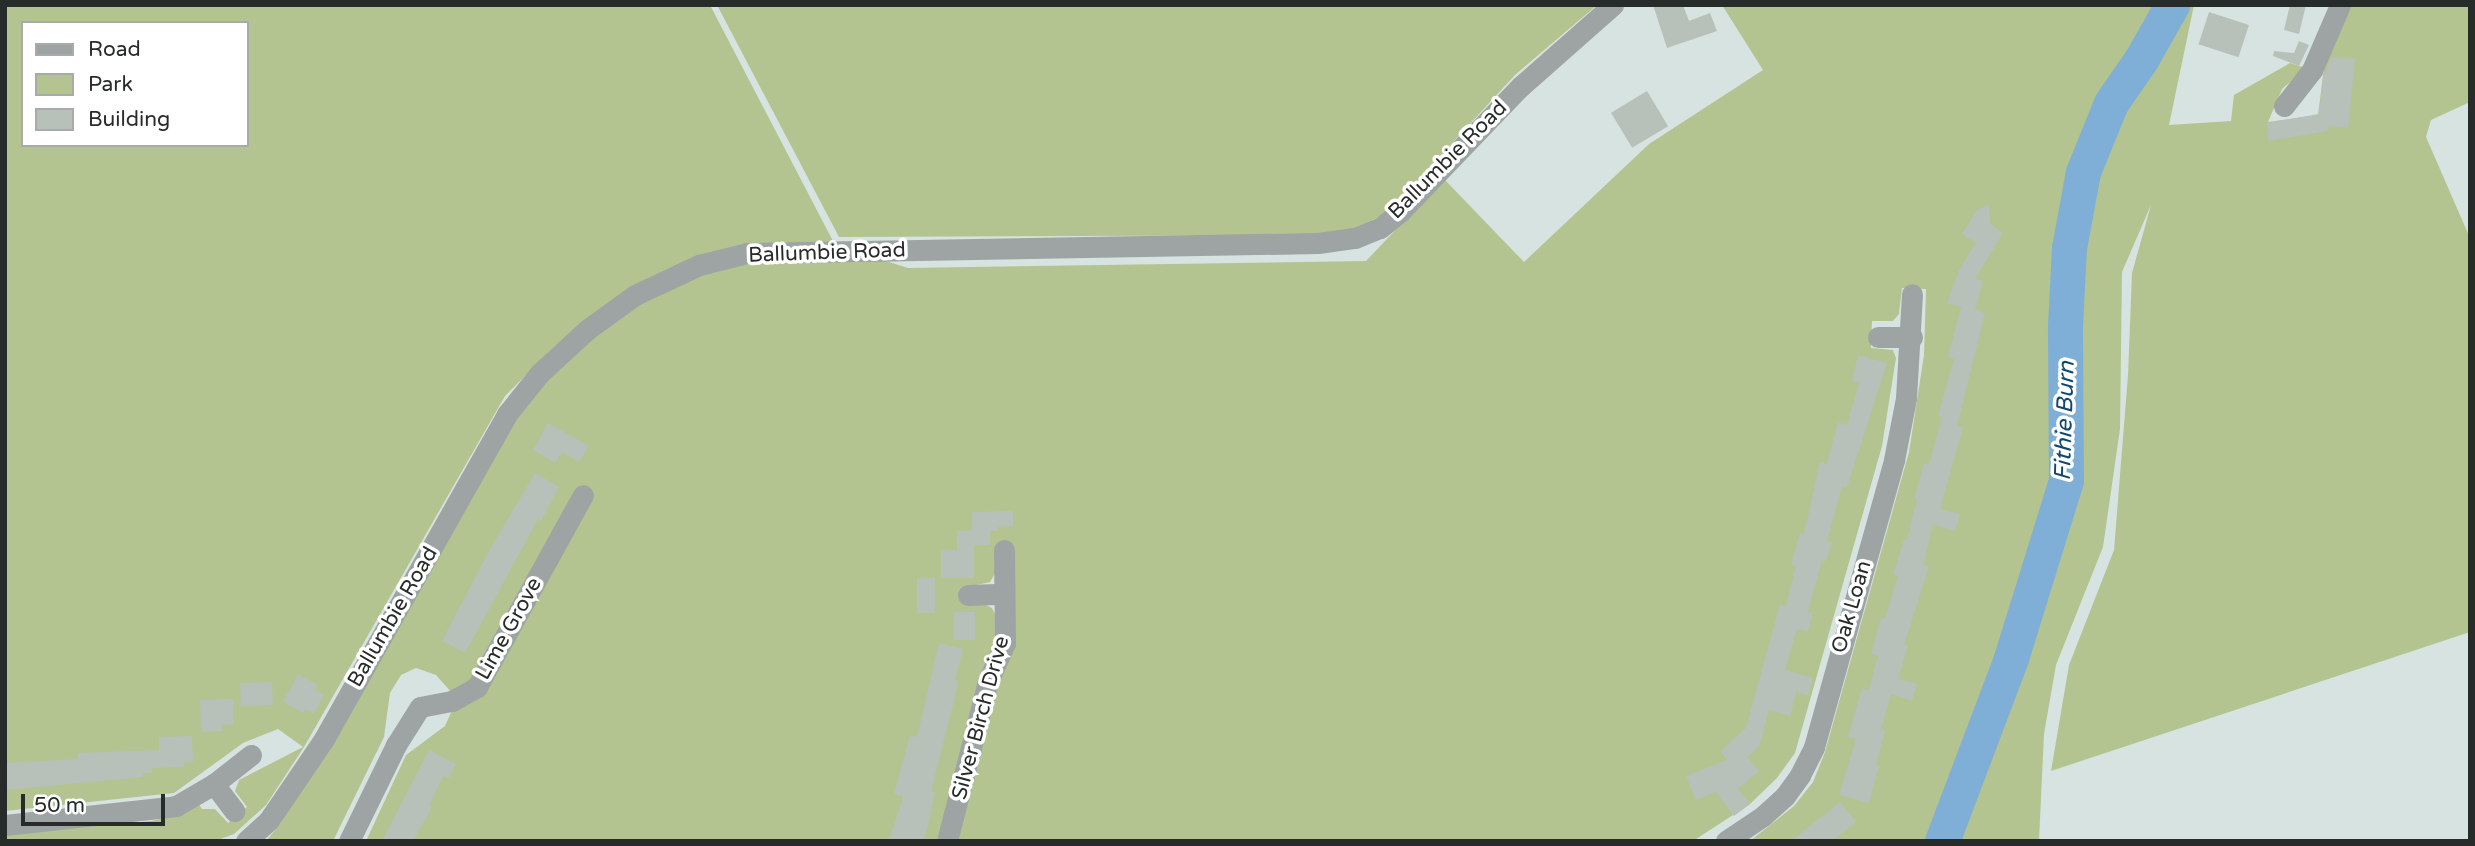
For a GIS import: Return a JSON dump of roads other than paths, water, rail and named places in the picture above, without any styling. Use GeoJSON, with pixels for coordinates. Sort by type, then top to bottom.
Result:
{"type":"FeatureCollection","features":[{"type":"Feature","properties":{"kind":"street","name":"Ballumbie Road"},"geometry":{"type":"LineString","coordinates":[[246,841],[269,820],[324,738],[508,414],[540,373],[588,329],[635,295],[699,265],[747,253],[1318,243],[1355,238],[1380,228],[1401,211],[1521,86],[1613,5]]}},
{"type":"Feature","properties":{"kind":"street"},"geometry":{"type":"LineString","coordinates":[[2284,106],[2312,70],[2340,5]]}},
{"type":"Feature","properties":{"kind":"street","name":"Oak Loan"},"geometry":{"type":"LineString","coordinates":[[1726,841],[1763,816],[1784,796],[1800,775],[1814,747],[1894,460],[1906,398],[1912,337],[1912,294]]}},
{"type":"Feature","properties":{"kind":"street"},"geometry":{"type":"LineString","coordinates":[[1878,337],[1912,337]]}},
{"type":"Feature","properties":{"kind":"street","name":"Lime Grove"},"geometry":{"type":"LineString","coordinates":[[349,841],[396,745],[419,707],[452,701],[477,687],[583,495]]}},
{"type":"Feature","properties":{"kind":"street","name":"Silver Birch Drive"},"geometry":{"type":"LineString","coordinates":[[947,841],[988,681],[1005,643],[1004,550]]}},
{"type":"Feature","properties":{"kind":"street"},"geometry":{"type":"LineString","coordinates":[[968,595],[1004,594]]}},
{"type":"Feature","properties":{"kind":"street"},"geometry":{"type":"LineString","coordinates":[[5,825],[163,809],[188,800],[251,755]]}},
{"type":"Feature","properties":{"kind":"street"},"geometry":{"type":"LineString","coordinates":[[214,784],[234,810]]}},
{"type":"Feature","properties":{"kind":"waterway","name":"Fithie Burn"},"geometry":{"type":"LineString","coordinates":[[1942,841],[2011,658],[2066,480],[2065,326],[2069,248],[2083,172],[2111,103],[2142,58],[2172,5]]}}]}
